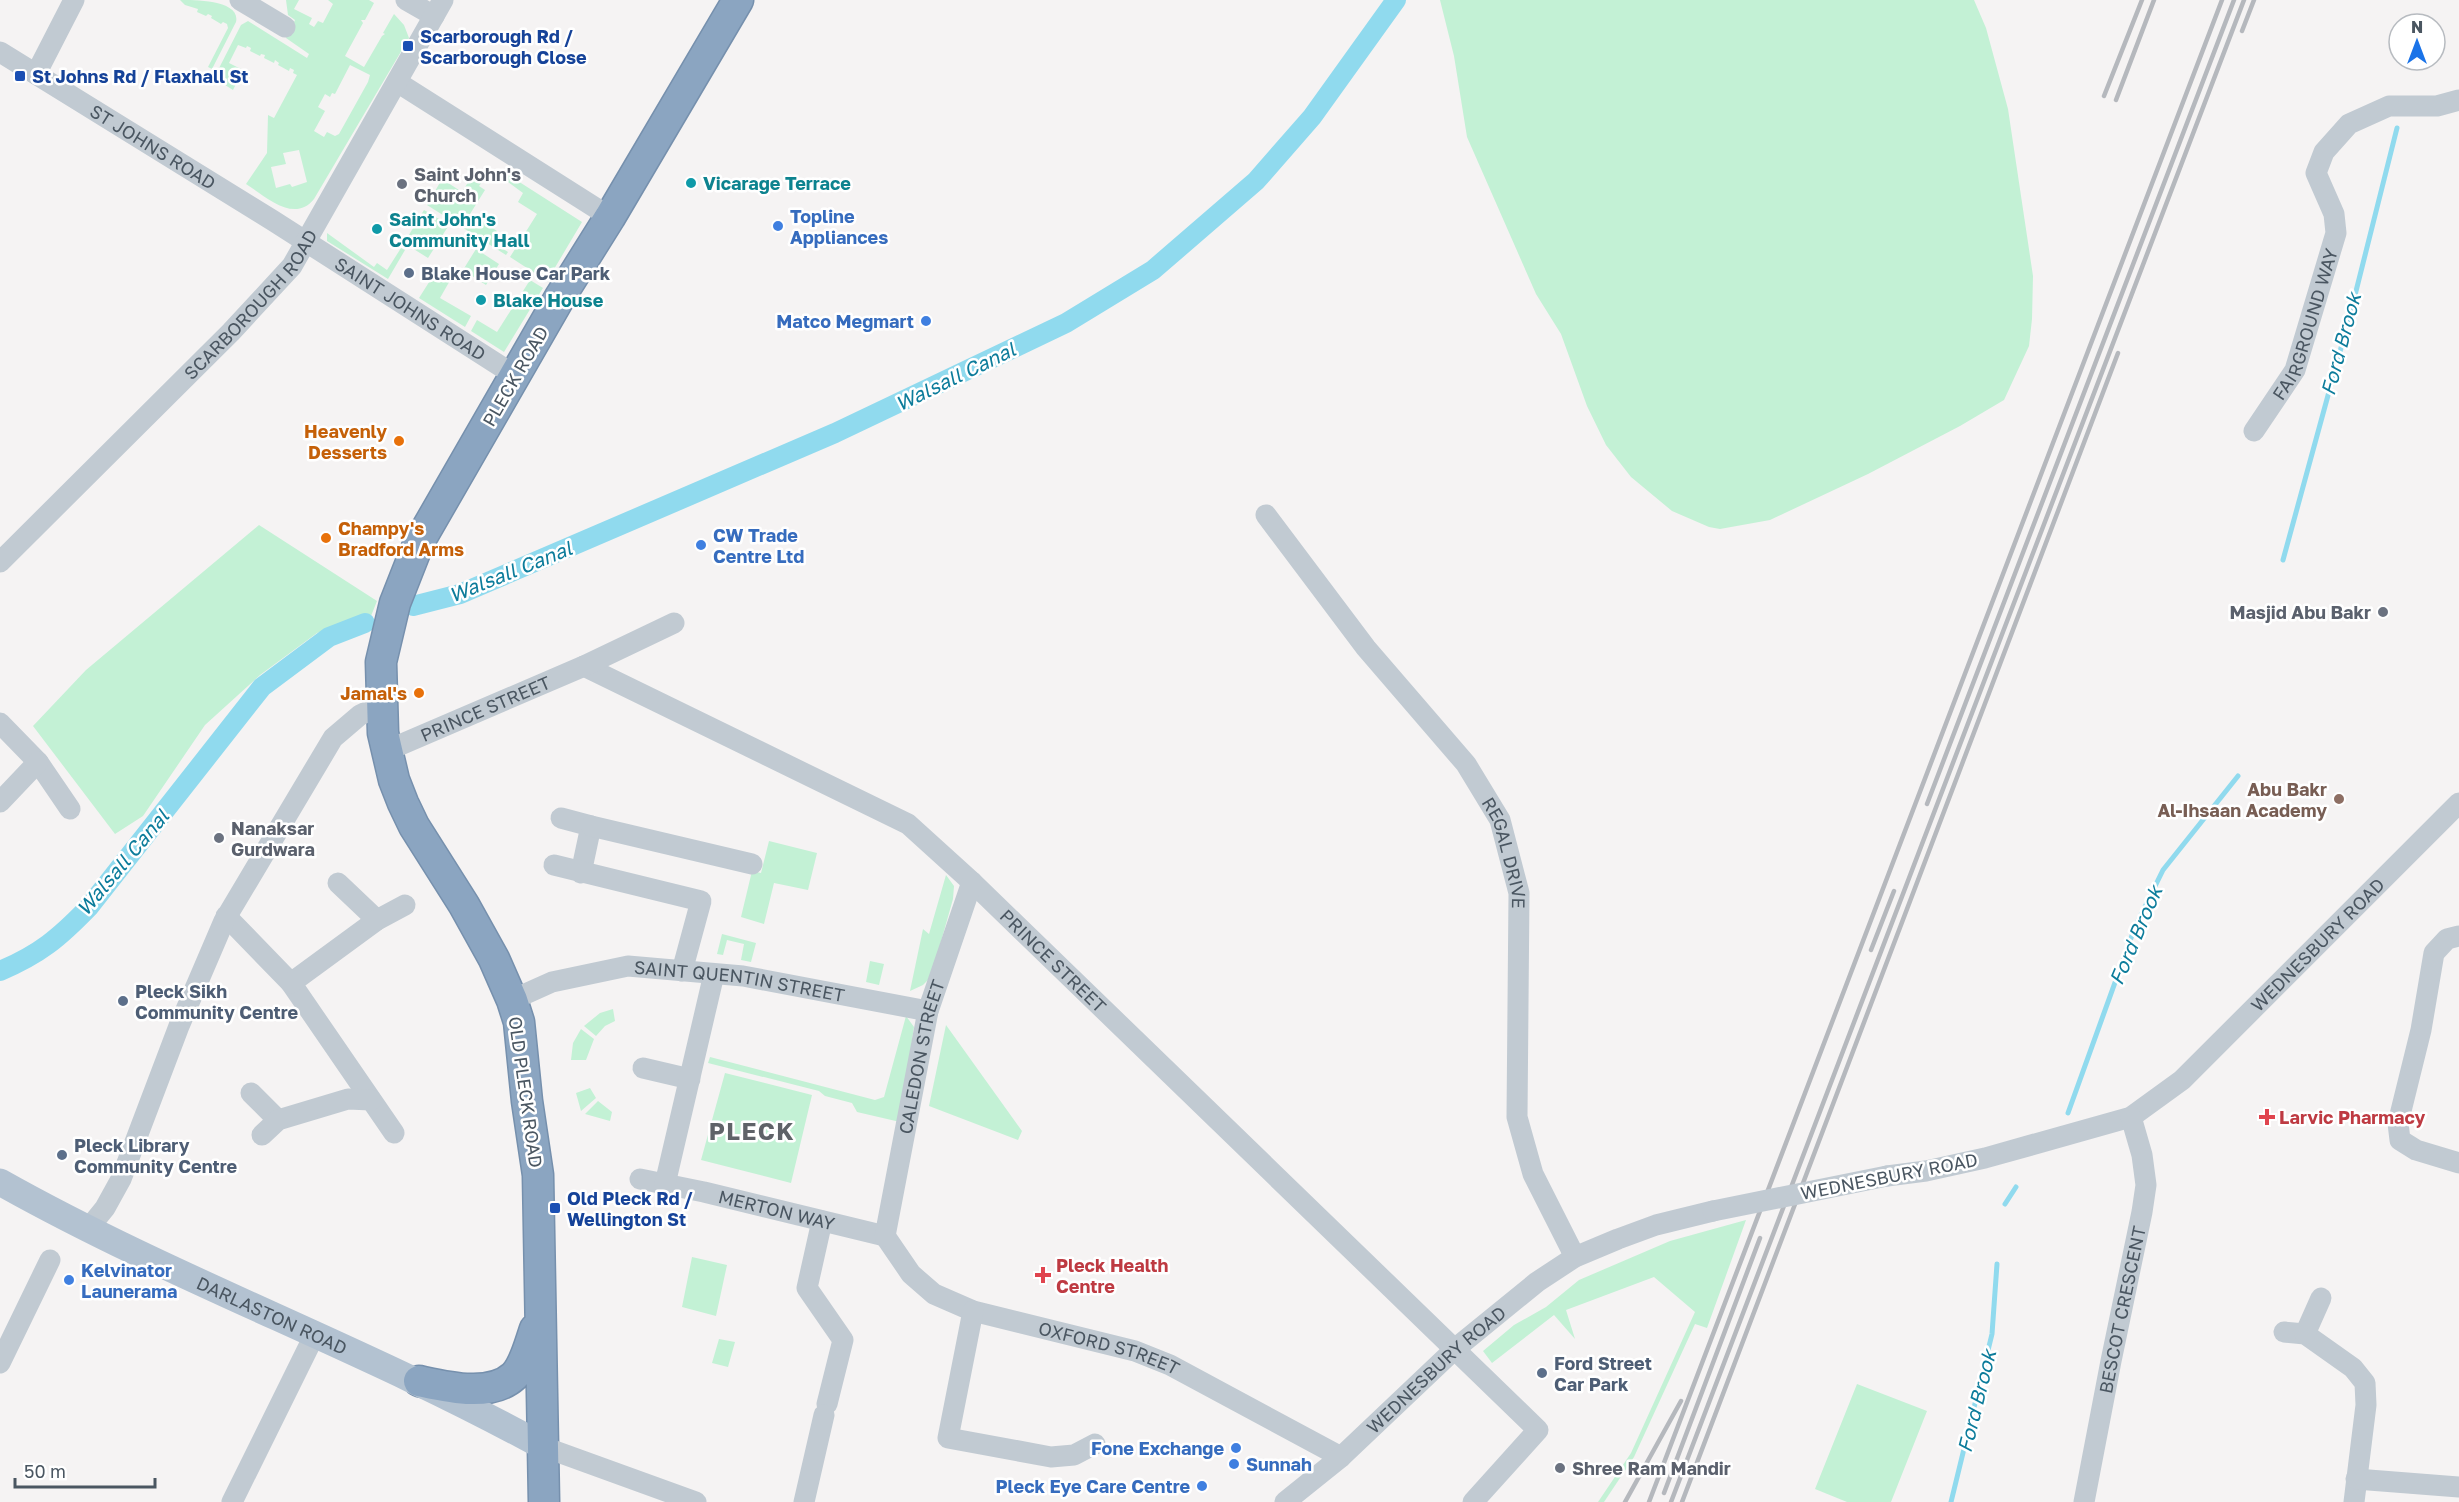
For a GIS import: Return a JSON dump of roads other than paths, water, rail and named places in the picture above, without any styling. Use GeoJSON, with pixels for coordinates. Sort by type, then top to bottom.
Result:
{"type":"FeatureCollection","features":[{"type":"Feature","properties":{"kind":"highway","name":"PLECK ROAD"},"geometry":{"type":"LineString","coordinates":[[381,662],[395,603],[419,542],[560,297],[738,0]]}},
{"type":"Feature","properties":{"kind":"highway","name":"OLD PLECK ROAD"},"geometry":{"type":"LineString","coordinates":[[381,662],[381,705],[386,751],[394,780],[414,826],[464,905],[494,959],[512,1000],[522,1041],[527,1101],[537,1163],[544,1502]]}},
{"type":"Feature","properties":{"kind":"highway"},"geometry":{"type":"LineString","coordinates":[[419,1381],[449,1387],[479,1389],[505,1382],[515,1375],[520,1367],[541,1315]]}},
{"type":"Feature","properties":{"kind":"main road","name":"DARLASTON ROAD"},"geometry":{"type":"LineString","coordinates":[[0,1182],[88,1229],[314,1336],[419,1381],[544,1447]]}},
{"type":"Feature","properties":{"kind":"street"},"geometry":{"type":"LineString","coordinates":[[36,74],[74,0]]}},
{"type":"Feature","properties":{"kind":"street"},"geometry":{"type":"LineString","coordinates":[[240,0],[266,7],[285,27]]}},
{"type":"Feature","properties":{"kind":"street"},"geometry":{"type":"LineString","coordinates":[[405,0],[439,8]]}},
{"type":"Feature","properties":{"kind":"street","name":"SCARBOROUGH ROAD"},"geometry":{"type":"LineString","coordinates":[[0,562],[231,332],[279,281],[306,242],[439,8]]}},
{"type":"Feature","properties":{"kind":"street","name":"ST JOHNS ROAD"},"geometry":{"type":"LineString","coordinates":[[0,52],[306,242]]}},
{"type":"Feature","properties":{"kind":"street"},"geometry":{"type":"LineString","coordinates":[[397,82],[610,217]]}},
{"type":"Feature","properties":{"kind":"street","name":"FAIRGROUND WAY"},"geometry":{"type":"LineString","coordinates":[[2254,431],[2295,370],[2336,233],[2334,214],[2316,173],[2324,152],[2349,123],[2389,106],[2437,106],[2459,100]]}},
{"type":"Feature","properties":{"kind":"street","name":"SAINT JOHNS ROAD"},"geometry":{"type":"LineString","coordinates":[[306,242],[516,376]]}},
{"type":"Feature","properties":{"kind":"street","name":"REGAL DRIVE"},"geometry":{"type":"LineString","coordinates":[[1266,515],[1366,648],[1466,764],[1500,820],[1519,893],[1517,1117],[1533,1174],[1575,1257]]}},
{"type":"Feature","properties":{"kind":"street","name":"PRINCE STREET"},"geometry":{"type":"LineString","coordinates":[[386,751],[584,666],[674,623]]}},
{"type":"Feature","properties":{"kind":"street","name":"PRINCE STREET"},"geometry":{"type":"LineString","coordinates":[[584,666],[908,824],[972,882],[1456,1348],[1538,1430],[1473,1502]]}},
{"type":"Feature","properties":{"kind":"street"},"geometry":{"type":"LineString","coordinates":[[88,1229],[105,1208],[121,1179],[179,1026],[226,916],[333,738],[360,715],[381,705]]}},
{"type":"Feature","properties":{"kind":"street"},"geometry":{"type":"LineString","coordinates":[[0,723],[38,762],[70,808]]}},
{"type":"Feature","properties":{"kind":"street"},"geometry":{"type":"LineString","coordinates":[[0,802],[38,762]]}},
{"type":"Feature","properties":{"kind":"street","name":"WEDNESBURY ROAD"},"geometry":{"type":"LineString","coordinates":[[1286,1502],[1341,1456],[1456,1348],[1537,1282],[1575,1257],[1656,1225],[1713,1211],[1985,1158],[2131,1116],[2182,1080],[2459,803]]}},
{"type":"Feature","properties":{"kind":"street"},"geometry":{"type":"LineString","coordinates":[[561,818],[752,864]]}},
{"type":"Feature","properties":{"kind":"street"},"geometry":{"type":"LineString","coordinates":[[581,873],[591,826]]}},
{"type":"Feature","properties":{"kind":"street"},"geometry":{"type":"LineString","coordinates":[[554,865],[701,902],[682,971]]}},
{"type":"Feature","properties":{"kind":"street","name":"CALEDON STREET"},"geometry":{"type":"LineString","coordinates":[[885,1236],[928,1011],[972,882]]}},
{"type":"Feature","properties":{"kind":"street"},"geometry":{"type":"LineString","coordinates":[[338,883],[377,920]]}},
{"type":"Feature","properties":{"kind":"street"},"geometry":{"type":"LineString","coordinates":[[291,983],[377,920],[405,906]]}},
{"type":"Feature","properties":{"kind":"street"},"geometry":{"type":"LineString","coordinates":[[226,916],[291,983],[394,1133]]}},
{"type":"Feature","properties":{"kind":"street"},"geometry":{"type":"LineString","coordinates":[[2453,937],[2434,953],[2421,1030],[2398,1123],[2400,1140],[2416,1150],[2459,1163]]}},
{"type":"Feature","properties":{"kind":"street","name":"SAINT QUENTIN STREET"},"geometry":{"type":"LineString","coordinates":[[512,1000],[552,982],[628,966],[743,976],[928,1011]]}},
{"type":"Feature","properties":{"kind":"street"},"geometry":{"type":"LineString","coordinates":[[665,1184],[714,974]]}},
{"type":"Feature","properties":{"kind":"street"},"geometry":{"type":"LineString","coordinates":[[643,1068],[690,1079]]}},
{"type":"Feature","properties":{"kind":"street"},"geometry":{"type":"LineString","coordinates":[[251,1094],[278,1120]]}},
{"type":"Feature","properties":{"kind":"street"},"geometry":{"type":"LineString","coordinates":[[262,1135],[278,1120],[348,1099],[371,1100]]}},
{"type":"Feature","properties":{"kind":"street","name":"BESCOT CRESCENT"},"geometry":{"type":"LineString","coordinates":[[2084,1502],[2146,1185],[2142,1155],[2131,1116]]}},
{"type":"Feature","properties":{"kind":"street","name":"MERTON WAY"},"geometry":{"type":"LineString","coordinates":[[640,1179],[885,1236]]}},
{"type":"Feature","properties":{"kind":"street"},"geometry":{"type":"LineString","coordinates":[[804,1502],[843,1340],[807,1288],[822,1221]]}},
{"type":"Feature","properties":{"kind":"street","name":"OXFORD STREET"},"geometry":{"type":"LineString","coordinates":[[885,1236],[911,1274],[934,1294],[973,1311],[1135,1351],[1170,1365],[1341,1456]]}},
{"type":"Feature","properties":{"kind":"street"},"geometry":{"type":"LineString","coordinates":[[0,1363],[50,1260]]}},
{"type":"Feature","properties":{"kind":"street"},"geometry":{"type":"LineString","coordinates":[[2305,1334],[2321,1298]]}},
{"type":"Feature","properties":{"kind":"street"},"geometry":{"type":"LineString","coordinates":[[973,1311],[948,1438],[1051,1457],[1074,1455],[1095,1444]]}},
{"type":"Feature","properties":{"kind":"street"},"geometry":{"type":"LineString","coordinates":[[2284,1332],[2305,1334],[2353,1368],[2365,1383],[2366,1405],[2354,1502]]}},
{"type":"Feature","properties":{"kind":"street"},"geometry":{"type":"LineString","coordinates":[[232,1502],[314,1336]]}},
{"type":"Feature","properties":{"kind":"street"},"geometry":{"type":"LineString","coordinates":[[544,1447],[696,1502]]}},
{"type":"Feature","properties":{"kind":"street"},"geometry":{"type":"LineString","coordinates":[[2356,1479],[2459,1487]]}},
{"type":"Feature","properties":{"kind":"waterway","name":"Walsall Canal"},"geometry":{"type":"LineString","coordinates":[[413,606],[460,594],[835,433],[1066,323],[1153,270],[1256,181],[1312,117],[1396,0]]}},
{"type":"Feature","properties":{"kind":"waterway","name":"Ford Brook"},"geometry":{"type":"LineString","coordinates":[[2283,560],[2350,315],[2397,128]]}},
{"type":"Feature","properties":{"kind":"waterway","name":"Walsall Canal"},"geometry":{"type":"LineString","coordinates":[[0,971],[27,958],[48,944],[89,907],[262,687],[329,637],[365,623]]}},
{"type":"Feature","properties":{"kind":"waterway","name":"Ford Brook"},"geometry":{"type":"LineString","coordinates":[[2068,1113],[2135,927],[2163,870],[2238,776]]}},
{"type":"Feature","properties":{"kind":"waterway","name":"Ford Brook"},"geometry":{"type":"LineString","coordinates":[[2005,1204],[2016,1187]]}},
{"type":"Feature","properties":{"kind":"waterway","name":"Ford Brook"},"geometry":{"type":"LineString","coordinates":[[1951,1502],[1992,1334],[1997,1264]]}},
{"type":"Feature","properties":{"kind":"railway"},"geometry":{"type":"LineString","coordinates":[[2104,96],[2142,0]]}},
{"type":"Feature","properties":{"kind":"railway"},"geometry":{"type":"LineString","coordinates":[[2116,100],[2154,0]]}},
{"type":"Feature","properties":{"kind":"railway"},"geometry":{"type":"LineString","coordinates":[[1649,1502],[2222,0]]}},
{"type":"Feature","properties":{"kind":"railway"},"geometry":{"type":"LineString","coordinates":[[1927,804],[2234,0]]}},
{"type":"Feature","properties":{"kind":"railway"},"geometry":{"type":"LineString","coordinates":[[1671,1502],[2244,0]]}},
{"type":"Feature","properties":{"kind":"railway"},"geometry":{"type":"LineString","coordinates":[[2242,31],[2254,0]]}},
{"type":"Feature","properties":{"kind":"railway"},"geometry":{"type":"LineString","coordinates":[[1682,1502],[2118,353]]}},
{"type":"Feature","properties":{"kind":"railway"},"geometry":{"type":"LineString","coordinates":[[1871,950],[1894,891]]}},
{"type":"Feature","properties":{"kind":"railway"},"geometry":{"type":"LineString","coordinates":[[1664,1493],[1760,1238]]}},
{"type":"Feature","properties":{"kind":"railway"},"geometry":{"type":"LineString","coordinates":[[1625,1502],[1681,1401]]}},
{"type":"Feature","properties":{"kind":"place","name":"Scarborough Rd / Scarborough Close"},"geometry":{"type":"Point","coordinates":[408,46]}},
{"type":"Feature","properties":{"kind":"place","name":"St Johns Rd / Flaxhall St"},"geometry":{"type":"Point","coordinates":[20,76]}},
{"type":"Feature","properties":{"kind":"place","name":"Vicarage Terrace"},"geometry":{"type":"Point","coordinates":[691,183]}},
{"type":"Feature","properties":{"kind":"place","name":"Saint John's Church"},"geometry":{"type":"Point","coordinates":[402,184]}},
{"type":"Feature","properties":{"kind":"place","name":"Topline Appliances"},"geometry":{"type":"Point","coordinates":[778,226]}},
{"type":"Feature","properties":{"kind":"place","name":"Saint John's Community Hall"},"geometry":{"type":"Point","coordinates":[377,229]}},
{"type":"Feature","properties":{"kind":"place","name":"Blake House Car Park"},"geometry":{"type":"Point","coordinates":[409,273]}},
{"type":"Feature","properties":{"kind":"place","name":"Blake House"},"geometry":{"type":"Point","coordinates":[481,300]}},
{"type":"Feature","properties":{"kind":"place","name":"Matco Megmart"},"geometry":{"type":"Point","coordinates":[926,321]}},
{"type":"Feature","properties":{"kind":"place","name":"Heavenly Desserts"},"geometry":{"type":"Point","coordinates":[399,441]}},
{"type":"Feature","properties":{"kind":"place","name":"Champy's Bradford Arms"},"geometry":{"type":"Point","coordinates":[326,538]}},
{"type":"Feature","properties":{"kind":"place","name":"CW Trade Centre Ltd"},"geometry":{"type":"Point","coordinates":[701,545]}},
{"type":"Feature","properties":{"kind":"place","name":"Masjid Abu Bakr"},"geometry":{"type":"Point","coordinates":[2383,612]}},
{"type":"Feature","properties":{"kind":"place","name":"Jamal's"},"geometry":{"type":"Point","coordinates":[419,693]}},
{"type":"Feature","properties":{"kind":"place","name":"Abu Bakr Al-Ihsaan Academy"},"geometry":{"type":"Point","coordinates":[2339,799]}},
{"type":"Feature","properties":{"kind":"place","name":"Nanaksar Gurdwara"},"geometry":{"type":"Point","coordinates":[219,838]}},
{"type":"Feature","properties":{"kind":"place","name":"Pleck Sikh Community Centre"},"geometry":{"type":"Point","coordinates":[123,1001]}},
{"type":"Feature","properties":{"kind":"place","name":"Larvic Pharmacy"},"geometry":{"type":"Point","coordinates":[2267,1117]}},
{"type":"Feature","properties":{"kind":"place","name":"Pleck Library Community Centre"},"geometry":{"type":"Point","coordinates":[62,1155]}},
{"type":"Feature","properties":{"kind":"place","name":"Old Pleck Rd / Wellington St"},"geometry":{"type":"Point","coordinates":[555,1208]}},
{"type":"Feature","properties":{"kind":"place","name":"Pleck Health Centre"},"geometry":{"type":"Point","coordinates":[1043,1275]}},
{"type":"Feature","properties":{"kind":"place","name":"Kelvinator Launerama"},"geometry":{"type":"Point","coordinates":[69,1280]}},
{"type":"Feature","properties":{"kind":"place","name":"Ford Street Car Park"},"geometry":{"type":"Point","coordinates":[1542,1373]}},
{"type":"Feature","properties":{"kind":"place","name":"Fone Exchange"},"geometry":{"type":"Point","coordinates":[1236,1448]}},
{"type":"Feature","properties":{"kind":"place","name":"Sunnah"},"geometry":{"type":"Point","coordinates":[1234,1464]}},
{"type":"Feature","properties":{"kind":"place","name":"Shree Ram Mandir"},"geometry":{"type":"Point","coordinates":[1560,1468]}},
{"type":"Feature","properties":{"kind":"place","name":"Pleck Eye Care Centre"},"geometry":{"type":"Point","coordinates":[1202,1486]}},
{"type":"Feature","properties":{"kind":"district","name":"PLECK"},"geometry":{"type":"Point","coordinates":[752,1130]}}]}
